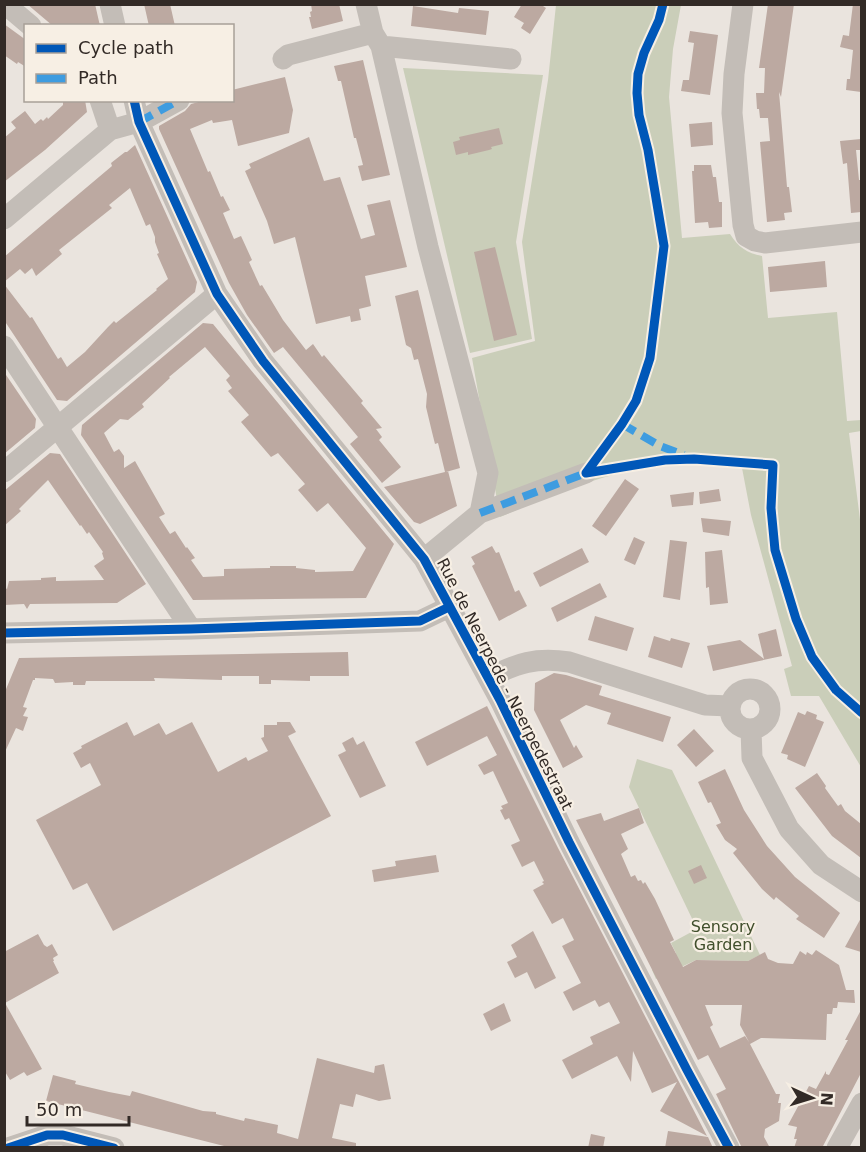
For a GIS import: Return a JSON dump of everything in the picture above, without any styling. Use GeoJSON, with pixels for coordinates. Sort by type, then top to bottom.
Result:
{"type":"FeatureCollection","features":[{"type":"Feature","properties":{"kind":"street"},"geometry":{"type":"LineString","coordinates":[[5,4],[29,24]]}},
{"type":"Feature","properties":{"kind":"street"},"geometry":{"type":"LineString","coordinates":[[110,4],[115,24]]}},
{"type":"Feature","properties":{"kind":"street"},"geometry":{"type":"LineString","coordinates":[[366,4],[377,39],[428,247],[488,473],[480,513]]}},
{"type":"Feature","properties":{"kind":"street"},"geometry":{"type":"LineString","coordinates":[[743,4],[734,75],[732,113],[746,236],[765,243],[861,232]]}},
{"type":"Feature","properties":{"kind":"street"},"geometry":{"type":"LineString","coordinates":[[284,59],[288,55],[377,39],[511,59]]}},
{"type":"Feature","properties":{"kind":"street"},"geometry":{"type":"LineString","coordinates":[[101,102],[110,130]]}},
{"type":"Feature","properties":{"kind":"street","name":"Rue de Neerpede - Neerpedestraat"},"geometry":{"type":"LineString","coordinates":[[134,102],[139,122],[218,294],[263,361],[424,559],[488,678],[580,863],[729,1148]]}},
{"type":"Feature","properties":{"kind":"street"},"geometry":{"type":"LineString","coordinates":[[4,219],[110,130],[139,122],[175,102]]}},
{"type":"Feature","properties":{"kind":"street"},"geometry":{"type":"LineString","coordinates":[[4,472],[218,294]]}},
{"type":"Feature","properties":{"kind":"street"},"geometry":{"type":"LineString","coordinates":[[4,346],[191,629]]}},
{"type":"Feature","properties":{"kind":"street"},"geometry":{"type":"LineString","coordinates":[[424,559],[480,513],[586,473]]}},
{"type":"Feature","properties":{"kind":"street"},"geometry":{"type":"LineString","coordinates":[[4,633],[420,621],[450,607]]}},
{"type":"Feature","properties":{"kind":"street"},"geometry":{"type":"LineString","coordinates":[[488,678],[526,661],[551,659],[569,662],[705,705],[730,706]]}},
{"type":"Feature","properties":{"kind":"street"},"geometry":{"type":"LineString","coordinates":[[745,689],[756,690],[766,696],[770,706],[768,717],[762,726],[751,729],[742,728],[730,715],[730,706],[735,695],[745,689]]}},
{"type":"Feature","properties":{"kind":"street"},"geometry":{"type":"LineString","coordinates":[[751,729],[752,758],[789,829],[821,865],[861,892]]}},
{"type":"Feature","properties":{"kind":"street"},"geometry":{"type":"LineString","coordinates":[[837,1148],[861,1102]]}},
{"type":"Feature","properties":{"kind":"street"},"geometry":{"type":"LineString","coordinates":[[8,1148],[47,1135],[63,1135],[114,1148]]}},
{"type":"Feature","properties":{"kind":"green space"},"geometry":{"type":"Polygon","coordinates":[[[556,5],[681,5],[673,49],[669,97],[682,238],[730,234],[743,249],[762,256],[768,318],[837,312],[847,421],[861,420],[861,431],[849,433],[862,535],[861,767],[819,696],[791,696],[784,669],[792,666],[751,515],[742,468],[711,464],[648,467],[587,483],[500,517],[472,358],[535,341],[522,242],[548,80],[556,5]]]}},
{"type":"Feature","properties":{"kind":"green space"},"geometry":{"type":"Polygon","coordinates":[[[403,68],[543,75],[516,242],[532,339],[470,353],[403,68]]]}},
{"type":"Feature","properties":{"kind":"green space","name":"Sensory Garden"},"geometry":{"type":"Polygon","coordinates":[[[637,759],[672,770],[760,955],[748,961],[696,960],[656,979],[652,970],[676,953],[671,943],[697,929],[629,787],[637,759]]]}},
{"type":"Feature","properties":{"kind":"building"},"geometry":{"type":"Polygon","coordinates":[[[27,4],[95,4],[100,24],[51,24],[27,4]]]}},
{"type":"Feature","properties":{"kind":"building"},"geometry":{"type":"Polygon","coordinates":[[[144,4],[170,4],[175,24],[149,24],[144,4]]]}},
{"type":"Feature","properties":{"kind":"building"},"geometry":{"type":"Polygon","coordinates":[[[311,4],[339,4],[343,21],[312,29],[309,17],[312,11],[311,4]]]}},
{"type":"Feature","properties":{"kind":"building"},"geometry":{"type":"Polygon","coordinates":[[[522,4],[540,4],[546,8],[530,34],[521,28],[524,23],[514,17],[522,4]]]}},
{"type":"Feature","properties":{"kind":"building"},"geometry":{"type":"Polygon","coordinates":[[[768,4],[794,4],[781,97],[779,92],[787,187],[789,187],[792,212],[784,213],[785,220],[767,222],[760,142],[770,141],[768,118],[760,118],[756,93],[764,93],[765,68],[759,68],[768,4]]]}},
{"type":"Feature","properties":{"kind":"building"},"geometry":{"type":"Polygon","coordinates":[[[853,4],[861,4],[861,92],[846,90],[847,79],[850,79],[853,50],[840,47],[843,35],[849,36],[853,4]]]}},
{"type":"Feature","properties":{"kind":"building"},"geometry":{"type":"Polygon","coordinates":[[[413,6],[458,13],[459,8],[489,11],[486,35],[411,26],[413,6]]]}},
{"type":"Feature","properties":{"kind":"building"},"geometry":{"type":"Polygon","coordinates":[[[4,24],[24,39],[24,66],[4,55],[4,24]]]}},
{"type":"Feature","properties":{"kind":"building"},"geometry":{"type":"Polygon","coordinates":[[[690,31],[718,35],[710,95],[681,91],[683,80],[689,80],[694,43],[688,42],[690,31]]]}},
{"type":"Feature","properties":{"kind":"building"},"geometry":{"type":"Polygon","coordinates":[[[363,60],[390,175],[362,181],[358,166],[363,165],[356,138],[354,138],[341,81],[338,81],[334,66],[363,60]]]}},
{"type":"Feature","properties":{"kind":"building"},"geometry":{"type":"Polygon","coordinates":[[[285,77],[293,110],[289,133],[238,146],[232,120],[213,123],[212,120],[190,129],[208,172],[210,171],[221,197],[223,196],[230,210],[223,213],[234,239],[241,236],[260,286],[262,285],[283,320],[306,350],[313,344],[322,357],[324,355],[363,401],[361,403],[382,428],[376,429],[382,437],[379,440],[401,467],[382,483],[350,444],[358,437],[283,347],[274,353],[247,315],[229,283],[159,129],[159,126],[185,111],[191,104],[234,102],[234,90],[285,77]]]}},
{"type":"Feature","properties":{"kind":"building"},"geometry":{"type":"Polygon","coordinates":[[[63,102],[85,102],[87,112],[45,150],[4,182],[4,138],[16,128],[11,122],[25,111],[35,124],[41,119],[43,121],[47,117],[48,119],[63,105],[63,102]]]}},
{"type":"Feature","properties":{"kind":"building"},"geometry":{"type":"Polygon","coordinates":[[[712,122],[713,145],[691,147],[689,124],[712,122]]]}},
{"type":"Feature","properties":{"kind":"building"},"geometry":{"type":"Polygon","coordinates":[[[499,128],[503,144],[468,155],[468,152],[456,155],[453,142],[460,140],[459,137],[499,128]]]}},
{"type":"Feature","properties":{"kind":"building"},"geometry":{"type":"Polygon","coordinates":[[[309,137],[324,181],[340,177],[361,239],[375,235],[367,205],[390,200],[407,267],[365,276],[371,306],[359,309],[361,320],[351,322],[350,316],[316,324],[295,237],[274,244],[267,221],[245,171],[251,168],[249,164],[309,137]]]}},
{"type":"Feature","properties":{"kind":"building"},"geometry":{"type":"Polygon","coordinates":[[[861,139],[861,150],[856,150],[859,180],[861,180],[861,212],[851,213],[847,163],[843,164],[840,141],[861,139]]]}},
{"type":"Feature","properties":{"kind":"building"},"geometry":{"type":"Polygon","coordinates":[[[135,145],[197,282],[195,292],[67,401],[57,400],[4,320],[4,284],[30,318],[32,317],[58,359],[61,357],[67,367],[85,352],[114,321],[116,323],[168,279],[157,254],[159,253],[155,237],[150,224],[146,226],[130,188],[109,205],[112,208],[59,250],[62,254],[36,276],[32,268],[25,274],[20,269],[4,282],[4,257],[112,166],[111,163],[135,145]]]}},
{"type":"Feature","properties":{"kind":"building"},"geometry":{"type":"Polygon","coordinates":[[[694,165],[711,165],[713,177],[716,177],[719,202],[722,202],[722,227],[709,228],[708,222],[695,223],[692,171],[694,171],[694,165]]]}},
{"type":"Feature","properties":{"kind":"building"},"geometry":{"type":"Polygon","coordinates":[[[495,247],[517,335],[494,341],[474,252],[495,247]]]}},
{"type":"Feature","properties":{"kind":"building"},"geometry":{"type":"Polygon","coordinates":[[[825,261],[827,287],[770,292],[768,267],[825,261]]]}},
{"type":"Feature","properties":{"kind":"building"},"geometry":{"type":"Polygon","coordinates":[[[418,290],[460,468],[448,471],[457,506],[420,524],[414,522],[384,487],[445,472],[426,407],[427,394],[418,359],[414,360],[411,348],[406,345],[395,296],[418,290]]]}},
{"type":"Feature","properties":{"kind":"building"},"geometry":{"type":"Polygon","coordinates":[[[203,323],[213,324],[394,544],[366,598],[193,600],[81,435],[82,425],[203,323]],[[205,347],[169,377],[142,404],[144,407],[128,420],[120,419],[104,433],[114,452],[119,449],[124,456],[124,468],[135,461],[165,514],[159,517],[170,534],[175,531],[187,547],[195,558],[191,560],[203,577],[224,576],[224,569],[270,568],[270,566],[296,566],[296,568],[315,570],[315,572],[353,571],[366,548],[328,503],[317,512],[298,490],[305,484],[278,453],[271,457],[241,422],[249,415],[228,391],[232,388],[226,380],[230,376],[205,347]]]}},
{"type":"Feature","properties":{"kind":"building"},"geometry":{"type":"Polygon","coordinates":[[[4,372],[36,419],[35,428],[4,454],[4,372]]]}},
{"type":"Feature","properties":{"kind":"building"},"geometry":{"type":"Polygon","coordinates":[[[50,453],[60,454],[146,584],[117,603],[30,604],[27,609],[24,604],[4,605],[4,587],[7,589],[9,581],[56,577],[56,581],[104,580],[94,566],[104,559],[103,552],[89,532],[87,534],[80,526],[48,480],[19,509],[21,511],[4,526],[4,491],[50,453]]]}},
{"type":"Feature","properties":{"kind":"building"},"geometry":{"type":"Polygon","coordinates":[[[625,479],[639,489],[606,536],[592,526],[625,479]]]}},
{"type":"Feature","properties":{"kind":"building"},"geometry":{"type":"Polygon","coordinates":[[[719,489],[721,501],[700,504],[699,492],[719,489]]]}},
{"type":"Feature","properties":{"kind":"building"},"geometry":{"type":"Polygon","coordinates":[[[694,492],[693,505],[672,507],[670,495],[694,492]]]}},
{"type":"Feature","properties":{"kind":"building"},"geometry":{"type":"Polygon","coordinates":[[[701,518],[731,521],[729,536],[703,532],[701,518]]]}},
{"type":"Feature","properties":{"kind":"building"},"geometry":{"type":"Polygon","coordinates":[[[634,537],[645,542],[635,565],[624,560],[634,537]]]}},
{"type":"Feature","properties":{"kind":"building"},"geometry":{"type":"Polygon","coordinates":[[[670,540],[687,542],[680,600],[663,597],[670,540]]]}},
{"type":"Feature","properties":{"kind":"building"},"geometry":{"type":"Polygon","coordinates":[[[492,546],[496,553],[499,552],[515,592],[519,590],[527,606],[499,621],[472,566],[475,564],[471,557],[492,546]]]}},
{"type":"Feature","properties":{"kind":"building"},"geometry":{"type":"Polygon","coordinates":[[[582,548],[589,562],[540,587],[533,573],[582,548]]]}},
{"type":"Feature","properties":{"kind":"building"},"geometry":{"type":"Polygon","coordinates":[[[722,550],[728,603],[710,605],[709,587],[706,588],[705,552],[722,550]]]}},
{"type":"Feature","properties":{"kind":"building"},"geometry":{"type":"Polygon","coordinates":[[[600,583],[607,597],[557,622],[551,608],[600,583]]]}},
{"type":"Feature","properties":{"kind":"building"},"geometry":{"type":"Polygon","coordinates":[[[595,616],[634,628],[627,651],[588,640],[595,616]]]}},
{"type":"Feature","properties":{"kind":"building"},"geometry":{"type":"Polygon","coordinates":[[[776,629],[782,656],[713,671],[707,646],[740,640],[764,659],[758,634],[776,629]]]}},
{"type":"Feature","properties":{"kind":"building"},"geometry":{"type":"Polygon","coordinates":[[[654,636],[670,641],[671,638],[690,643],[682,668],[648,657],[654,636]]]}},
{"type":"Feature","properties":{"kind":"building"},"geometry":{"type":"Polygon","coordinates":[[[348,652],[349,676],[310,676],[310,681],[271,680],[271,684],[259,684],[259,676],[222,676],[222,680],[154,678],[155,681],[86,681],[85,685],[73,685],[73,682],[55,683],[53,679],[35,678],[23,707],[27,708],[23,716],[28,717],[23,731],[16,728],[4,754],[4,694],[19,658],[348,652]]]}},
{"type":"Feature","properties":{"kind":"building"},"geometry":{"type":"Polygon","coordinates":[[[554,673],[602,686],[599,695],[671,717],[663,742],[607,724],[611,713],[586,705],[560,720],[574,748],[576,745],[583,757],[563,768],[534,710],[535,683],[554,673]]]}},
{"type":"Feature","properties":{"kind":"building"},"geometry":{"type":"Polygon","coordinates":[[[487,706],[707,1136],[660,1111],[677,1082],[652,1093],[633,1051],[631,1082],[617,1056],[572,1079],[562,1060],[593,1044],[590,1037],[620,1023],[609,1002],[599,1007],[595,1000],[573,1011],[563,992],[581,983],[562,946],[574,940],[563,918],[552,924],[533,890],[544,884],[534,861],[522,867],[511,845],[520,841],[509,818],[505,820],[500,810],[503,809],[501,806],[508,803],[493,771],[484,775],[478,765],[497,755],[487,736],[427,766],[415,742],[487,706]]]}},
{"type":"Feature","properties":{"kind":"building"},"geometry":{"type":"Polygon","coordinates":[[[807,711],[817,715],[816,719],[824,722],[805,767],[787,759],[788,755],[781,753],[798,712],[805,715],[807,711]]]}},
{"type":"Feature","properties":{"kind":"building"},"geometry":{"type":"Polygon","coordinates":[[[127,722],[134,736],[159,723],[166,735],[192,722],[218,772],[246,757],[248,761],[268,751],[261,738],[264,737],[264,725],[290,722],[296,732],[288,736],[331,816],[113,931],[87,883],[73,890],[36,820],[101,785],[90,763],[81,768],[73,753],[82,748],[81,746],[127,722]]]}},
{"type":"Feature","properties":{"kind":"building"},"geometry":{"type":"Polygon","coordinates":[[[694,729],[714,751],[696,767],[677,745],[694,729]]]}},
{"type":"Feature","properties":{"kind":"building"},"geometry":{"type":"Polygon","coordinates":[[[353,737],[357,745],[364,741],[386,786],[360,798],[338,755],[346,751],[342,743],[353,737]]]}},
{"type":"Feature","properties":{"kind":"building"},"geometry":{"type":"Polygon","coordinates":[[[725,769],[744,810],[767,846],[795,877],[840,913],[824,938],[796,919],[799,916],[776,897],[774,900],[762,889],[733,853],[737,849],[725,840],[716,825],[721,823],[698,782],[725,769]]]}},
{"type":"Feature","properties":{"kind":"building"},"geometry":{"type":"Polygon","coordinates":[[[817,773],[838,806],[841,804],[845,811],[861,824],[861,858],[832,836],[795,788],[817,773]]]}},
{"type":"Feature","properties":{"kind":"building"},"geometry":{"type":"Polygon","coordinates":[[[639,808],[644,823],[621,834],[628,849],[621,854],[631,877],[635,875],[638,881],[641,880],[643,884],[645,882],[655,899],[674,940],[670,942],[683,967],[696,960],[748,961],[765,952],[768,959],[778,963],[793,964],[800,951],[806,955],[807,952],[812,955],[816,950],[839,965],[846,990],[854,990],[855,1003],[838,1002],[832,1014],[827,1014],[826,1040],[761,1038],[750,1044],[776,1094],[780,1094],[779,1121],[765,1129],[764,1137],[770,1148],[742,1148],[716,1094],[726,1089],[708,1055],[698,1060],[576,820],[601,813],[604,821],[639,808]],[[705,1005],[713,1025],[710,1027],[720,1048],[745,1036],[749,1042],[740,1025],[742,1005],[705,1005]]]}},
{"type":"Feature","properties":{"kind":"building"},"geometry":{"type":"Polygon","coordinates":[[[436,855],[439,872],[374,882],[372,870],[396,866],[395,861],[436,855]]]}},
{"type":"Feature","properties":{"kind":"building"},"geometry":{"type":"Polygon","coordinates":[[[701,865],[707,878],[694,884],[688,871],[701,865]]]}},
{"type":"Feature","properties":{"kind":"building"},"geometry":{"type":"Polygon","coordinates":[[[861,918],[861,952],[845,947],[861,918]]]}},
{"type":"Feature","properties":{"kind":"building"},"geometry":{"type":"Polygon","coordinates":[[[533,931],[556,978],[535,989],[527,972],[515,978],[507,962],[517,957],[511,945],[533,931]]]}},
{"type":"Feature","properties":{"kind":"building"},"geometry":{"type":"Polygon","coordinates":[[[38,934],[44,945],[47,947],[52,944],[58,955],[53,958],[53,961],[59,973],[5,1003],[42,1069],[27,1076],[24,1072],[10,1080],[4,1070],[4,952],[38,934]]]}},
{"type":"Feature","properties":{"kind":"building"},"geometry":{"type":"Polygon","coordinates":[[[504,1003],[511,1021],[491,1031],[483,1014],[504,1003]]]}},
{"type":"Feature","properties":{"kind":"building"},"geometry":{"type":"Polygon","coordinates":[[[861,1010],[861,1073],[822,1148],[794,1148],[797,1127],[788,1125],[809,1086],[816,1089],[826,1071],[829,1075],[861,1010]]]}},
{"type":"Feature","properties":{"kind":"building"},"geometry":{"type":"Polygon","coordinates":[[[317,1058],[374,1073],[375,1066],[384,1064],[391,1099],[379,1101],[356,1094],[353,1107],[340,1104],[332,1138],[356,1143],[356,1148],[232,1148],[46,1101],[53,1075],[76,1081],[75,1084],[109,1092],[130,1096],[132,1091],[244,1121],[245,1118],[278,1125],[277,1133],[298,1139],[317,1058]]]}},
{"type":"Feature","properties":{"kind":"building"},"geometry":{"type":"Polygon","coordinates":[[[668,1131],[708,1137],[713,1148],[665,1148],[668,1131]]]}},
{"type":"Feature","properties":{"kind":"building"},"geometry":{"type":"Polygon","coordinates":[[[591,1134],[605,1137],[603,1148],[588,1148],[591,1134]]]}},
{"type":"Feature","properties":{"kind":"marked path"},"geometry":{"type":"LineString","coordinates":[[139,122],[175,102]]}},
{"type":"Feature","properties":{"kind":"marked path"},"geometry":{"type":"LineString","coordinates":[[622,424],[660,446],[684,455]]}},
{"type":"Feature","properties":{"kind":"marked path"},"geometry":{"type":"LineString","coordinates":[[480,513],[586,473]]}},
{"type":"Feature","properties":{"kind":"cycle path"},"geometry":{"type":"LineString","coordinates":[[586,473],[636,401],[650,358],[664,246],[648,150],[639,115],[637,93],[638,74],[644,53],[659,20],[663,4]]}},
{"type":"Feature","properties":{"kind":"cycle path"},"geometry":{"type":"LineString","coordinates":[[134,102],[139,122],[217,294],[263,361],[424,559],[500,700],[569,842],[729,1148]]}},
{"type":"Feature","properties":{"kind":"cycle path"},"geometry":{"type":"LineString","coordinates":[[586,473],[665,460],[694,459],[773,465],[771,508],[775,550],[796,619],[812,657],[836,690],[862,713]]}},
{"type":"Feature","properties":{"kind":"cycle path"},"geometry":{"type":"LineString","coordinates":[[4,633],[420,621],[449,607]]}},
{"type":"Feature","properties":{"kind":"cycle path"},"geometry":{"type":"LineString","coordinates":[[8,1148],[47,1135],[63,1135],[114,1148]]}}]}
